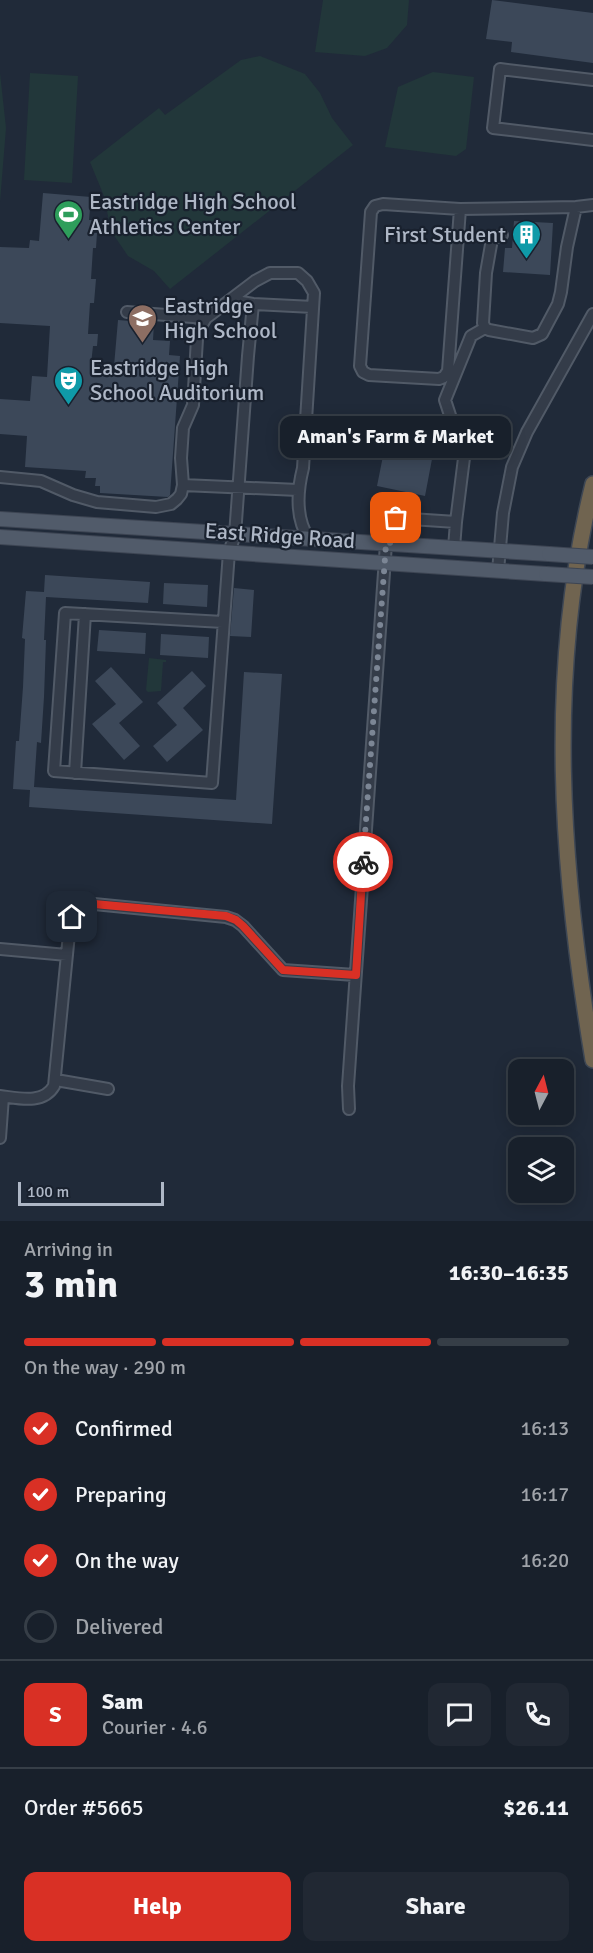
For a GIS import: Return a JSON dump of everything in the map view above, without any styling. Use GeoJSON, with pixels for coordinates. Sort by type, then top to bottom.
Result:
{"type":"FeatureCollection","features":[{"type":"Feature","properties":{"kind":"highway"},"geometry":{"type":"LineString","coordinates":[[592,1058],[567,871],[563,744],[571,618],[580,546],[593,484]]}},
{"type":"Feature","properties":{"kind":"main road","name":"East Ridge Road"},"geometry":{"type":"LineString","coordinates":[[0,519],[593,557]]}},
{"type":"Feature","properties":{"kind":"main road","name":"East Ridge Road"},"geometry":{"type":"LineString","coordinates":[[0,537],[593,576]]}},
{"type":"Feature","properties":{"kind":"street"},"geometry":{"type":"LineString","coordinates":[[593,80],[500,69],[493,128],[593,140]]}},
{"type":"Feature","properties":{"kind":"street"},"geometry":{"type":"LineString","coordinates":[[460,208],[448,371],[444,377],[439,379],[369,375],[363,372],[360,366],[371,212],[375,206],[383,204],[460,208],[593,205]]}},
{"type":"Feature","properties":{"kind":"street"},"geometry":{"type":"LineString","coordinates":[[454,548],[464,458],[445,400],[471,336],[485,328],[533,338],[542,334],[558,304],[576,207]]}},
{"type":"Feature","properties":{"kind":"street"},"geometry":{"type":"LineString","coordinates":[[485,328],[483,323],[486,273],[492,239],[502,235]]}},
{"type":"Feature","properties":{"kind":"street"},"geometry":{"type":"LineString","coordinates":[[0,477],[41,481],[85,500],[156,507],[171,504],[177,500],[183,484],[181,458],[183,428],[193,405],[197,339],[200,328],[206,318],[255,281],[270,273],[298,273],[307,281],[314,293],[303,468],[298,490],[300,516],[309,539]]}},
{"type":"Feature","properties":{"kind":"street"},"geometry":{"type":"LineString","coordinates":[[230,300],[254,304],[313,307]]}},
{"type":"Feature","properties":{"kind":"street"},"geometry":{"type":"LineString","coordinates":[[223,622],[65,613],[54,771],[212,783],[229,552],[235,535],[254,304]]}},
{"type":"Feature","properties":{"kind":"street"},"geometry":{"type":"LineString","coordinates":[[127,312],[206,318]]}},
{"type":"Feature","properties":{"kind":"street"},"geometry":{"type":"LineString","coordinates":[[498,571],[504,504],[512,467],[527,432],[593,314]]}},
{"type":"Feature","properties":{"kind":"street"},"geometry":{"type":"LineString","coordinates":[[183,484],[298,490]]}},
{"type":"Feature","properties":{"kind":"street"},"geometry":{"type":"LineString","coordinates":[[350,1109],[348,1086],[384,563],[391,525],[396,518],[456,522]]}},
{"type":"Feature","properties":{"kind":"street"},"geometry":{"type":"LineString","coordinates":[[75,773],[85,614]]}},
{"type":"Feature","properties":{"kind":"street"},"geometry":{"type":"LineString","coordinates":[[0,1138],[2,1096],[40,1098],[51,1092],[56,1080],[70,924],[74,912],[83,906],[94,904],[226,916],[243,926],[283,970],[356,975]]}},
{"type":"Feature","properties":{"kind":"street"},"geometry":{"type":"LineString","coordinates":[[0,950],[67,955]]}},
{"type":"Feature","properties":{"kind":"street"},"geometry":{"type":"LineString","coordinates":[[56,1080],[108,1089]]}},
{"type":"Feature","properties":{"kind":"green space"},"geometry":{"type":"Polygon","coordinates":[[[323,0],[409,0],[407,25],[387,48],[365,56],[315,52],[323,0]]]}},
{"type":"Feature","properties":{"kind":"green space"},"geometry":{"type":"Polygon","coordinates":[[[260,56],[305,74],[320,93],[332,118],[353,145],[170,289],[154,271],[128,256],[111,231],[104,196],[90,162],[159,108],[165,115],[241,60],[260,56]]]}},
{"type":"Feature","properties":{"kind":"green space"},"geometry":{"type":"Polygon","coordinates":[[[433,72],[474,77],[466,149],[456,156],[385,147],[398,87],[433,72]]]}},
{"type":"Feature","properties":{"kind":"green space"},"geometry":{"type":"Polygon","coordinates":[[[0,73],[6,128],[0,202],[0,73]]]}},
{"type":"Feature","properties":{"kind":"green space"},"geometry":{"type":"Polygon","coordinates":[[[30,73],[78,76],[72,183],[24,180],[30,73]]]}},
{"type":"Feature","properties":{"kind":"green space"},"geometry":{"type":"Polygon","coordinates":[[[149,658],[166,660],[163,662],[161,691],[148,692],[146,690],[149,658]]]}},
{"type":"Feature","properties":{"kind":"building"},"geometry":{"type":"Polygon","coordinates":[[[492,0],[593,13],[593,63],[511,52],[512,42],[486,39],[492,0]]]}},
{"type":"Feature","properties":{"kind":"building","name":"Eastridge High School"},"geometry":{"type":"Polygon","coordinates":[[[43,193],[91,197],[89,220],[95,220],[94,233],[97,233],[96,248],[93,248],[91,279],[96,279],[94,303],[90,303],[88,334],[98,334],[97,346],[93,346],[91,364],[114,366],[118,320],[154,323],[153,340],[170,341],[169,355],[180,356],[170,495],[168,497],[100,493],[100,486],[95,486],[96,478],[85,478],[86,471],[25,467],[27,436],[0,434],[0,399],[30,401],[32,376],[47,377],[50,326],[0,323],[0,247],[29,248],[30,240],[39,241],[43,193]]]}},
{"type":"Feature","properties":{"kind":"building","name":"First Student"},"geometry":{"type":"Polygon","coordinates":[[[514,221],[553,223],[550,275],[503,272],[505,248],[512,248],[514,221]]]}},
{"type":"Feature","properties":{"kind":"building"},"geometry":{"type":"Polygon","coordinates":[[[421,419],[433,421],[430,437],[436,438],[425,496],[377,486],[389,432],[397,434],[398,430],[418,434],[421,419]]]}},
{"type":"Feature","properties":{"kind":"building"},"geometry":{"type":"Polygon","coordinates":[[[45,575],[150,582],[148,603],[46,597],[44,697],[41,743],[37,742],[34,787],[236,800],[244,672],[282,674],[272,824],[29,807],[30,790],[13,789],[23,687],[25,639],[22,638],[26,591],[44,592],[45,575]]]}},
{"type":"Feature","properties":{"kind":"building"},"geometry":{"type":"Polygon","coordinates":[[[164,583],[208,585],[207,607],[163,604],[164,583]]]}},
{"type":"Feature","properties":{"kind":"building"},"geometry":{"type":"Polygon","coordinates":[[[234,588],[254,590],[251,637],[230,636],[234,588]]]}},
{"type":"Feature","properties":{"kind":"building"},"geometry":{"type":"Polygon","coordinates":[[[99,630],[146,633],[145,654],[97,651],[99,630]]]}},
{"type":"Feature","properties":{"kind":"building"},"geometry":{"type":"Polygon","coordinates":[[[161,634],[209,637],[208,658],[160,655],[161,634]]]}},
{"type":"Feature","properties":{"kind":"building"},"geometry":{"type":"Polygon","coordinates":[[[111,667],[143,702],[119,723],[140,746],[124,760],[92,724],[116,704],[95,681],[111,667]]]}},
{"type":"Feature","properties":{"kind":"building"},"geometry":{"type":"Polygon","coordinates":[[[192,671],[206,686],[183,708],[203,730],[167,762],[153,746],[177,725],[157,703],[192,671]]]}},
{"type":"Feature","properties":{"kind":"way so far"},"geometry":{"type":"LineString","coordinates":[[363,862],[386,544],[390,544],[391,525],[396,518]]}},
{"type":"Feature","properties":{"kind":"place","name":"Eastridge High School Athletics Center"},"geometry":{"type":"Point","coordinates":[68,240]}},
{"type":"Feature","properties":{"kind":"place","name":"First Student"},"geometry":{"type":"Point","coordinates":[527,260]}},
{"type":"Feature","properties":{"kind":"place","name":"Eastridge High School"},"geometry":{"type":"Point","coordinates":[143,344]}},
{"type":"Feature","properties":{"kind":"place","name":"Eastridge High School Auditorium"},"geometry":{"type":"Point","coordinates":[69,406]}},
{"type":"Feature","properties":{"kind":"place","name":"Aman's Farm & Market"},"geometry":{"type":"Point","coordinates":[396,518]}},
{"type":"Feature","properties":{"kind":"route"},"geometry":{"type":"LineString","coordinates":[[72,917],[78,908],[94,904],[226,916],[243,926],[283,970],[356,975],[363,862]]}}]}
